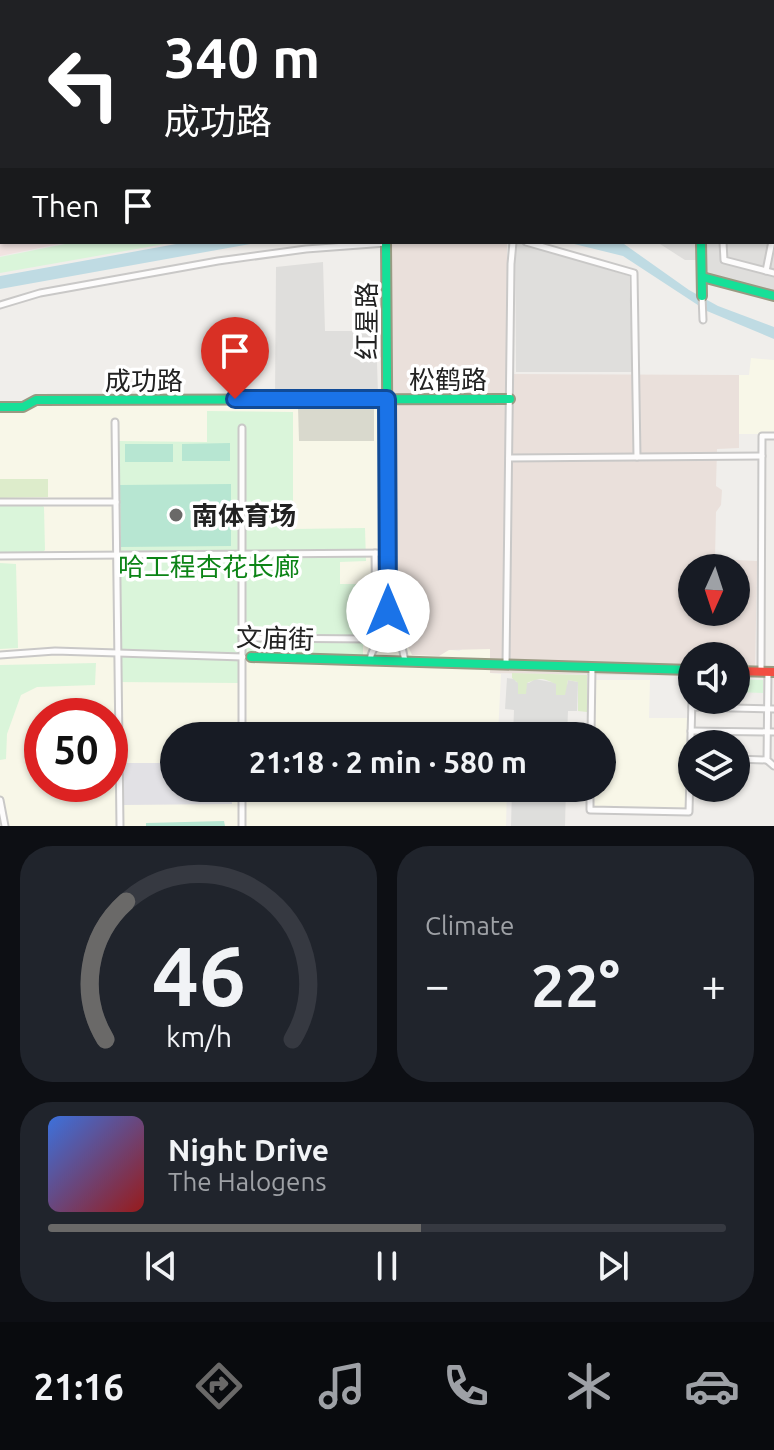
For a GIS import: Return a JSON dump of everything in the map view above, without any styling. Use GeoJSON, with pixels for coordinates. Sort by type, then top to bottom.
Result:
{"type":"FeatureCollection","features":[{"type":"Feature","properties":{"kind":"main road","name":"红星路"},"geometry":{"type":"LineString","coordinates":[[386,244],[389,640]]}},
{"type":"Feature","properties":{"kind":"main road"},"geometry":{"type":"LineString","coordinates":[[701,244],[702,296]]}},
{"type":"Feature","properties":{"kind":"main road"},"geometry":{"type":"LineString","coordinates":[[702,277],[774,296]]}},
{"type":"Feature","properties":{"kind":"main road","name":"松鹤路"},"geometry":{"type":"LineString","coordinates":[[387,399],[510,399]]}},
{"type":"Feature","properties":{"kind":"main road","name":"成功路"},"geometry":{"type":"LineString","coordinates":[[0,407],[23,407],[36,400],[387,399]]}},
{"type":"Feature","properties":{"kind":"main road","name":"文庙街"},"geometry":{"type":"LineString","coordinates":[[247,657],[678,670]]}},
{"type":"Feature","properties":{"kind":"street"},"geometry":{"type":"LineString","coordinates":[[0,305],[40,293],[218,261],[363,244]]}},
{"type":"Feature","properties":{"kind":"street"},"geometry":{"type":"LineString","coordinates":[[506,664],[513,244]]}},
{"type":"Feature","properties":{"kind":"street"},"geometry":{"type":"LineString","coordinates":[[533,244],[634,273],[637,457]]}},
{"type":"Feature","properties":{"kind":"street"},"geometry":{"type":"LineString","coordinates":[[723,244],[724,260],[774,273]]}},
{"type":"Feature","properties":{"kind":"street"},"geometry":{"type":"LineString","coordinates":[[766,271],[773,244]]}},
{"type":"Feature","properties":{"kind":"street"},"geometry":{"type":"LineString","coordinates":[[702,296],[703,317]]}},
{"type":"Feature","properties":{"kind":"street"},"geometry":{"type":"LineString","coordinates":[[115,422],[120,826]]}},
{"type":"Feature","properties":{"kind":"street"},"geometry":{"type":"LineString","coordinates":[[242,428],[242,638],[247,657],[243,722]]}},
{"type":"Feature","properties":{"kind":"street"},"geometry":{"type":"LineString","coordinates":[[767,760],[771,709],[762,436],[774,436]]}},
{"type":"Feature","properties":{"kind":"street"},"geometry":{"type":"LineString","coordinates":[[509,458],[762,456]]}},
{"type":"Feature","properties":{"kind":"street"},"geometry":{"type":"LineString","coordinates":[[0,502],[116,502]]}},
{"type":"Feature","properties":{"kind":"street"},"geometry":{"type":"LineString","coordinates":[[242,638],[369,639],[376,623],[375,553]]}},
{"type":"Feature","properties":{"kind":"street"},"geometry":{"type":"LineString","coordinates":[[0,556],[388,553]]}},
{"type":"Feature","properties":{"kind":"street"},"geometry":{"type":"LineString","coordinates":[[370,660],[373,649],[389,640],[402,647],[405,661]]}},
{"type":"Feature","properties":{"kind":"street","name":"文庙街"},"geometry":{"type":"LineString","coordinates":[[0,655],[55,651],[247,657]]}},
{"type":"Feature","properties":{"kind":"street"},"geometry":{"type":"LineString","coordinates":[[591,722],[592,667]]}},
{"type":"Feature","properties":{"kind":"street"},"geometry":{"type":"LineString","coordinates":[[750,708],[771,709]]}},
{"type":"Feature","properties":{"kind":"street"},"geometry":{"type":"LineString","coordinates":[[750,732],[770,732]]}},
{"type":"Feature","properties":{"kind":"street"},"geometry":{"type":"LineString","coordinates":[[750,759],[767,760],[774,766]]}},
{"type":"Feature","properties":{"kind":"street"},"geometry":{"type":"LineString","coordinates":[[0,800],[5,826]]}},
{"type":"Feature","properties":{"kind":"street"},"geometry":{"type":"LineString","coordinates":[[242,802],[242,826]]}},
{"type":"Feature","properties":{"kind":"street"},"geometry":{"type":"LineString","coordinates":[[590,802],[590,810],[689,812],[689,802]]}},
{"type":"Feature","properties":{"kind":"shaded area"},"geometry":{"type":"Polygon","coordinates":[[[0,244],[59,244],[0,256],[0,244]]]}},
{"type":"Feature","properties":{"kind":"shaded area"},"geometry":{"type":"Polygon","coordinates":[[[390,244],[507,244],[508,374],[739,375],[739,448],[717,449],[716,486],[722,490],[721,505],[716,512],[715,554],[678,554],[678,626],[750,626],[750,561],[757,561],[755,677],[750,677],[750,642],[678,642],[678,676],[490,673],[490,649],[449,650],[439,656],[412,655],[407,644],[393,630],[390,244]]]}},
{"type":"Feature","properties":{"kind":"shaded area"},"geometry":{"type":"Polygon","coordinates":[[[522,244],[629,276],[633,372],[516,372],[515,245],[522,244]]]}},
{"type":"Feature","properties":{"kind":"shaded area"},"geometry":{"type":"Polygon","coordinates":[[[660,244],[696,244],[697,260],[685,260],[660,244]]]}},
{"type":"Feature","properties":{"kind":"shaded area"},"geometry":{"type":"Polygon","coordinates":[[[704,244],[774,244],[774,292],[705,275],[704,244]]]}},
{"type":"Feature","properties":{"kind":"shaded area"},"geometry":{"type":"Polygon","coordinates":[[[323,262],[325,331],[376,331],[378,395],[275,398],[276,267],[323,262]]]}},
{"type":"Feature","properties":{"kind":"shaded area"},"geometry":{"type":"Polygon","coordinates":[[[751,358],[774,360],[774,434],[739,434],[739,375],[749,375],[751,358]]]}},
{"type":"Feature","properties":{"kind":"shaded area"},"geometry":{"type":"Polygon","coordinates":[[[380,404],[382,630],[393,630],[407,644],[459,651],[464,648],[491,649],[490,673],[501,674],[499,722],[160,722],[160,802],[507,802],[506,826],[0,826],[0,406],[380,404]]]}},
{"type":"Feature","properties":{"kind":"shaded area"},"geometry":{"type":"Polygon","coordinates":[[[298,407],[374,407],[374,441],[299,441],[298,407]]]}},
{"type":"Feature","properties":{"kind":"shaded area"},"geometry":{"type":"Polygon","coordinates":[[[507,678],[529,683],[535,679],[567,685],[568,680],[578,682],[577,711],[568,711],[568,722],[514,722],[514,710],[505,709],[507,678]]]}},
{"type":"Feature","properties":{"kind":"shaded area"},"geometry":{"type":"Polygon","coordinates":[[[595,680],[650,680],[649,718],[687,718],[687,730],[678,730],[678,802],[685,802],[685,808],[593,807],[593,802],[616,802],[616,722],[594,722],[595,680]]]}},
{"type":"Feature","properties":{"kind":"shaded area"},"geometry":{"type":"Polygon","coordinates":[[[128,763],[160,763],[160,802],[232,804],[123,805],[123,802],[128,802],[128,763]]]}},
{"type":"Feature","properties":{"kind":"shaded area"},"geometry":{"type":"Polygon","coordinates":[[[512,802],[566,802],[565,826],[511,826],[512,802]]]}},
{"type":"Feature","properties":{"kind":"green space"},"geometry":{"type":"Polygon","coordinates":[[[65,244],[165,244],[0,273],[0,257],[65,244]]]}},
{"type":"Feature","properties":{"kind":"green space","name":"哈工程杏花长廊"},"geometry":{"type":"Polygon","coordinates":[[[207,411],[293,412],[293,529],[365,528],[366,561],[340,562],[340,584],[363,584],[363,656],[238,655],[238,683],[116,682],[118,441],[207,442],[207,411]]]}},
{"type":"Feature","properties":{"kind":"green space"},"geometry":{"type":"Polygon","coordinates":[[[230,443],[230,461],[182,461],[182,444],[230,443]]]}},
{"type":"Feature","properties":{"kind":"green space"},"geometry":{"type":"Polygon","coordinates":[[[125,444],[173,444],[173,462],[125,462],[125,444]]]}},
{"type":"Feature","properties":{"kind":"green space"},"geometry":{"type":"Polygon","coordinates":[[[0,479],[48,479],[48,497],[0,498],[0,479]]]}},
{"type":"Feature","properties":{"kind":"green space","name":"南体育场"},"geometry":{"type":"Polygon","coordinates":[[[231,484],[231,546],[121,547],[120,485],[231,484]]]}},
{"type":"Feature","properties":{"kind":"green space"},"geometry":{"type":"Polygon","coordinates":[[[41,504],[44,507],[45,550],[42,553],[0,554],[0,505],[41,504]]]}},
{"type":"Feature","properties":{"kind":"green space"},"geometry":{"type":"Polygon","coordinates":[[[0,563],[16,564],[18,648],[0,649],[0,563]]]}},
{"type":"Feature","properties":{"kind":"green space"},"geometry":{"type":"Polygon","coordinates":[[[96,663],[95,685],[37,687],[21,695],[7,734],[6,759],[0,760],[0,665],[96,663]]]}},
{"type":"Feature","properties":{"kind":"green space"},"geometry":{"type":"Polygon","coordinates":[[[512,673],[587,675],[587,712],[578,711],[578,682],[568,680],[565,695],[556,695],[556,684],[539,679],[527,683],[526,694],[518,694],[518,683],[512,678],[512,673]]]}},
{"type":"Feature","properties":{"kind":"green space"},"geometry":{"type":"Polygon","coordinates":[[[750,680],[763,680],[763,693],[750,693],[750,680]]]}},
{"type":"Feature","properties":{"kind":"green space"},"geometry":{"type":"Polygon","coordinates":[[[224,821],[225,826],[146,826],[146,823],[224,821]]]}},
{"type":"Feature","properties":{"kind":"water"},"geometry":{"type":"Polygon","coordinates":[[[176,244],[250,244],[0,289],[0,276],[176,244]]]}},
{"type":"Feature","properties":{"kind":"water"},"geometry":{"type":"Polygon","coordinates":[[[574,244],[624,244],[689,290],[718,306],[774,327],[774,339],[707,311],[623,256],[574,244]]]}},
{"type":"Feature","properties":{"kind":"traffic: fast"},"geometry":{"type":"LineString","coordinates":[[386,244],[389,640]]}},
{"type":"Feature","properties":{"kind":"traffic: fast"},"geometry":{"type":"LineString","coordinates":[[701,244],[702,296]]}},
{"type":"Feature","properties":{"kind":"traffic: fast"},"geometry":{"type":"LineString","coordinates":[[702,277],[774,296]]}},
{"type":"Feature","properties":{"kind":"traffic: fast"},"geometry":{"type":"LineString","coordinates":[[0,407],[23,407],[36,400],[510,399]]}},
{"type":"Feature","properties":{"kind":"traffic: fast"},"geometry":{"type":"LineString","coordinates":[[251,657],[678,670]]}},
{"type":"Feature","properties":{"kind":"traffic: jam"},"geometry":{"type":"LineString","coordinates":[[750,671],[774,672]]}},
{"type":"Feature","properties":{"kind":"place","name":"南体育场"},"geometry":{"type":"Point","coordinates":[176,515]}},
{"type":"Feature","properties":{"kind":"route"},"geometry":{"type":"LineString","coordinates":[[235,399],[387,399],[388,611]]}}]}
